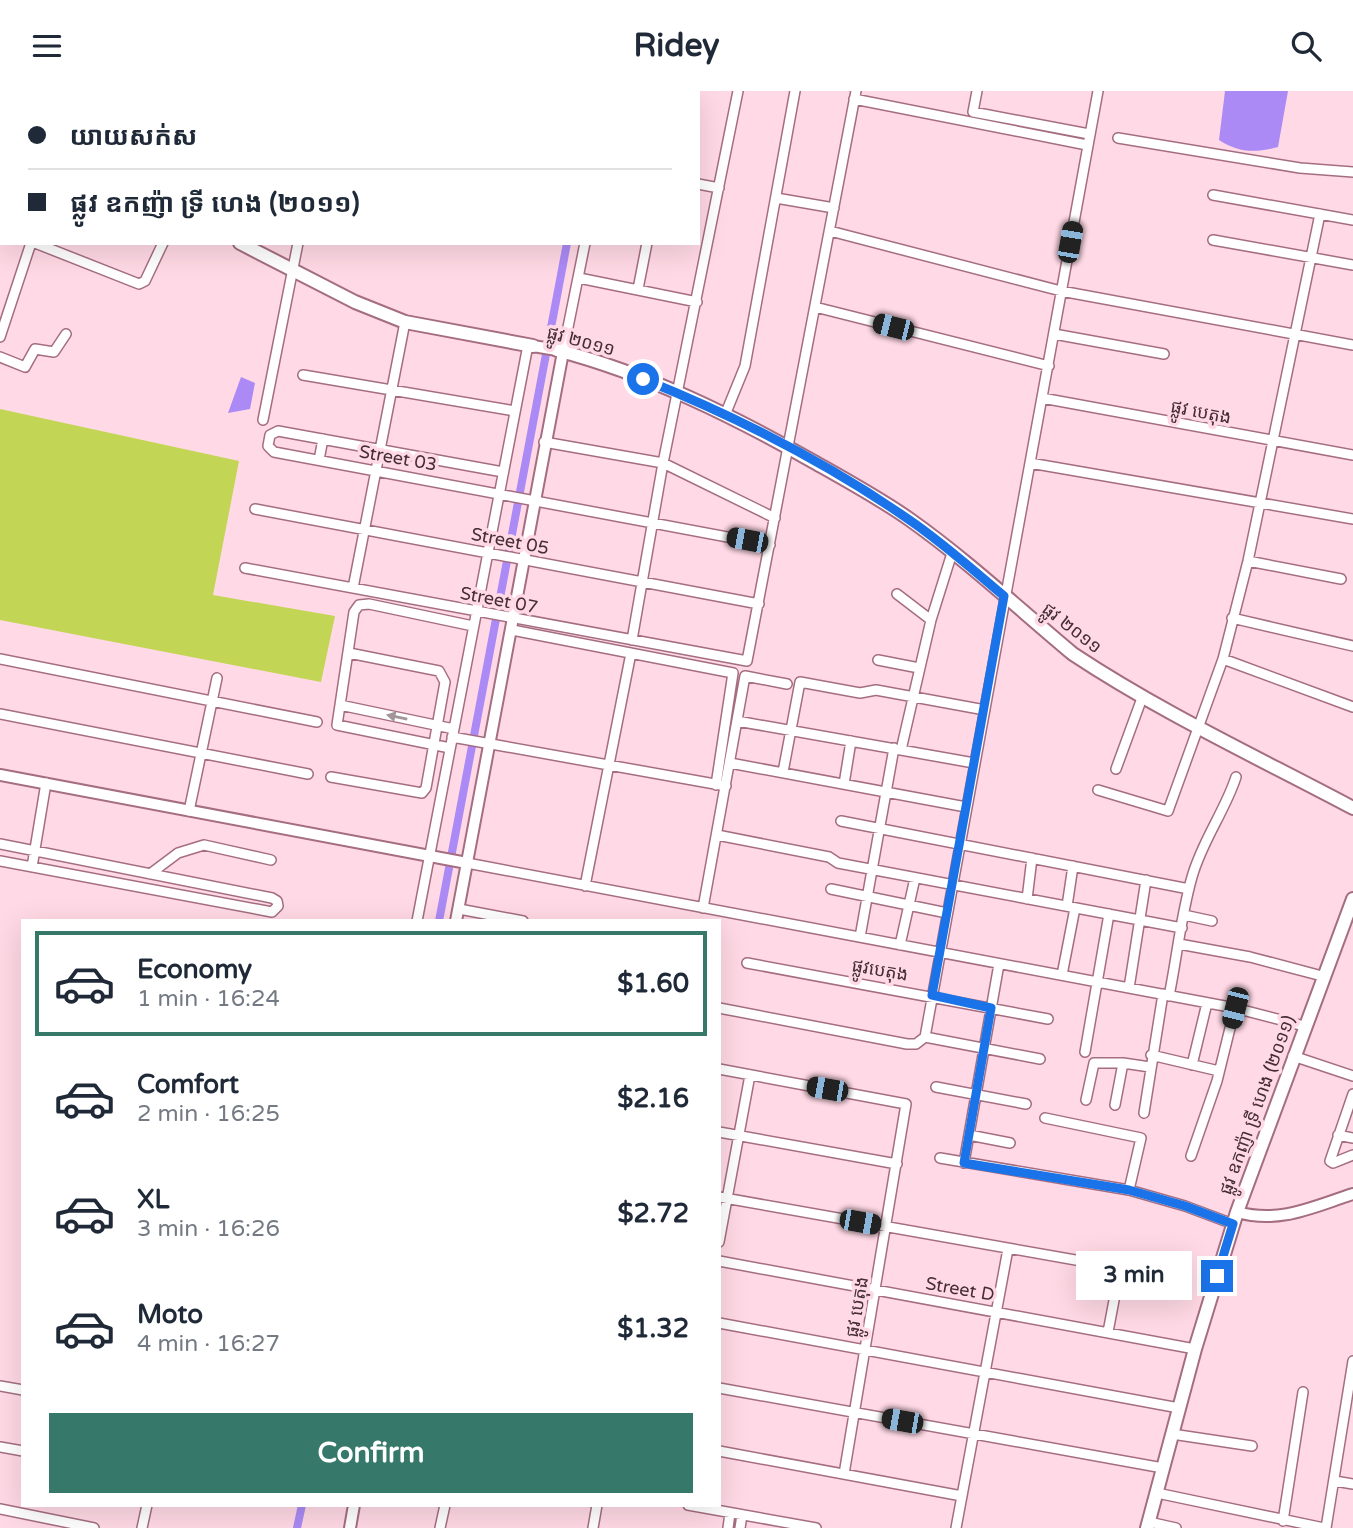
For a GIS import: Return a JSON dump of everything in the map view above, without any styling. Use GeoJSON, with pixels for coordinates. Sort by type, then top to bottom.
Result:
{"type":"FeatureCollection","features":[{"type":"Feature","properties":{"kind":"main road","name":"ផ្លូវ ២០១១"},"geometry":{"type":"LineString","coordinates":[[244,245],[355,302],[405,321],[530,346]]}},
{"type":"Feature","properties":{"kind":"main road","name":"ផ្លូវ ២០១១"},"geometry":{"type":"LineString","coordinates":[[560,351],[625,371],[679,393],[789,448],[910,519],[1073,654],[1142,698],[1353,808]]}},
{"type":"Feature","properties":{"kind":"main road","name":"ផ្លូវ ឧកញ៉ា ទ្រី ហេង (២០១១)"},"geometry":{"type":"LineString","coordinates":[[1148,1525],[1195,1349],[1235,1218],[1322,976],[1353,899]]}},
{"type":"Feature","properties":{"kind":"street"},"geometry":{"type":"LineString","coordinates":[[632,640],[663,463],[738,91]]}},
{"type":"Feature","properties":{"kind":"street"},"geometry":{"type":"LineString","coordinates":[[725,415],[745,366],[794,91]]}},
{"type":"Feature","properties":{"kind":"street"},"geometry":{"type":"LineString","coordinates":[[977,91],[973,113],[1089,134]]}},
{"type":"Feature","properties":{"kind":"street"},"geometry":{"type":"LineString","coordinates":[[721,1008],[907,1044],[916,1044],[925,1037],[1098,91]]}},
{"type":"Feature","properties":{"kind":"street"},"geometry":{"type":"LineString","coordinates":[[759,604],[855,95],[1087,145]]}},
{"type":"Feature","properties":{"kind":"street"},"geometry":{"type":"LineString","coordinates":[[1118,138],[1300,168],[1353,172]]}},
{"type":"Feature","properties":{"kind":"street"},"geometry":{"type":"LineString","coordinates":[[700,184],[719,188]]}},
{"type":"Feature","properties":{"kind":"street"},"geometry":{"type":"LineString","coordinates":[[1213,195],[1353,220]]}},
{"type":"Feature","properties":{"kind":"street"},"geometry":{"type":"LineString","coordinates":[[776,198],[834,208]]}},
{"type":"Feature","properties":{"kind":"street"},"geometry":{"type":"LineString","coordinates":[[1098,790],[1167,812],[1200,727],[1223,659],[1248,561],[1320,214]]}},
{"type":"Feature","properties":{"kind":"street"},"geometry":{"type":"LineString","coordinates":[[830,230],[1061,291],[1353,345]]}},
{"type":"Feature","properties":{"kind":"street"},"geometry":{"type":"LineString","coordinates":[[1213,240],[1353,265]]}},
{"type":"Feature","properties":{"kind":"street"},"geometry":{"type":"LineString","coordinates":[[0,337],[3,319],[32,245]]}},
{"type":"Feature","properties":{"kind":"street"},"geometry":{"type":"LineString","coordinates":[[38,245],[139,284],[147,277],[162,245]]}},
{"type":"Feature","properties":{"kind":"street"},"geometry":{"type":"LineString","coordinates":[[263,420],[298,245]]}},
{"type":"Feature","properties":{"kind":"street"},"geometry":{"type":"LineString","coordinates":[[501,919],[457,915],[463,863],[486,742],[512,630],[511,618],[560,351],[585,245]]}},
{"type":"Feature","properties":{"kind":"street"},"geometry":{"type":"LineString","coordinates":[[638,289],[647,245]]}},
{"type":"Feature","properties":{"kind":"street"},"geometry":{"type":"LineString","coordinates":[[579,278],[697,302]]}},
{"type":"Feature","properties":{"kind":"street"},"geometry":{"type":"LineString","coordinates":[[816,307],[1049,366]]}},
{"type":"Feature","properties":{"kind":"street"},"geometry":{"type":"LineString","coordinates":[[353,588],[405,321]]}},
{"type":"Feature","properties":{"kind":"street"},"geometry":{"type":"LineString","coordinates":[[0,357],[24,367],[35,349],[54,352],[66,334]]}},
{"type":"Feature","properties":{"kind":"street"},"geometry":{"type":"LineString","coordinates":[[1054,334],[1164,354]]}},
{"type":"Feature","properties":{"kind":"street"},"geometry":{"type":"LineString","coordinates":[[417,919],[432,857],[450,748],[455,735],[474,626],[480,612],[503,472],[530,346]]}},
{"type":"Feature","properties":{"kind":"street","name":"ផ្លូវ ២០១១"},"geometry":{"type":"LineString","coordinates":[[530,346],[560,351]]}},
{"type":"Feature","properties":{"kind":"street"},"geometry":{"type":"LineString","coordinates":[[303,375],[515,411]]}},
{"type":"Feature","properties":{"kind":"street","name":"ផ្លូវ បេតុង"},"geometry":{"type":"LineString","coordinates":[[1042,398],[1353,455]]}},
{"type":"Feature","properties":{"kind":"street","name":"Street 03"},"geometry":{"type":"LineString","coordinates":[[503,472],[278,431],[270,435],[270,450],[770,545]]}},
{"type":"Feature","properties":{"kind":"street"},"geometry":{"type":"LineString","coordinates":[[319,460],[323,439]]}},
{"type":"Feature","properties":{"kind":"street"},"geometry":{"type":"LineString","coordinates":[[544,442],[663,463],[775,518]]}},
{"type":"Feature","properties":{"kind":"street"},"geometry":{"type":"LineString","coordinates":[[1030,463],[1353,519]]}},
{"type":"Feature","properties":{"kind":"street","name":"Street 05"},"geometry":{"type":"LineString","coordinates":[[256,509],[759,604]]}},
{"type":"Feature","properties":{"kind":"street"},"geometry":{"type":"LineString","coordinates":[[860,937],[886,792],[930,620],[951,553]]}},
{"type":"Feature","properties":{"kind":"street"},"geometry":{"type":"LineString","coordinates":[[1248,561],[1341,579]]}},
{"type":"Feature","properties":{"kind":"street","name":"Street 07"},"geometry":{"type":"LineString","coordinates":[[245,568],[747,661],[759,604]]}},
{"type":"Feature","properties":{"kind":"street"},"geometry":{"type":"LineString","coordinates":[[897,594],[930,620]]}},
{"type":"Feature","properties":{"kind":"street"},"geometry":{"type":"LineString","coordinates":[[450,748],[340,726],[337,722],[354,612],[359,605],[369,604],[474,626]]}},
{"type":"Feature","properties":{"kind":"street"},"geometry":{"type":"LineString","coordinates":[[1232,618],[1353,646]]}},
{"type":"Feature","properties":{"kind":"street"},"geometry":{"type":"LineString","coordinates":[[512,630],[733,673],[717,835],[704,908]]}},
{"type":"Feature","properties":{"kind":"street"},"geometry":{"type":"LineString","coordinates":[[331,777],[422,793],[426,788],[445,682],[439,671],[349,653]]}},
{"type":"Feature","properties":{"kind":"street"},"geometry":{"type":"LineString","coordinates":[[585,886],[631,653]]}},
{"type":"Feature","properties":{"kind":"street"},"geometry":{"type":"LineString","coordinates":[[0,659],[317,722]]}},
{"type":"Feature","properties":{"kind":"street"},"geometry":{"type":"LineString","coordinates":[[1223,659],[1353,706]]}},
{"type":"Feature","properties":{"kind":"street"},"geometry":{"type":"LineString","coordinates":[[877,660],[919,668]]}},
{"type":"Feature","properties":{"kind":"street"},"geometry":{"type":"LineString","coordinates":[[721,785],[730,762],[745,676],[787,684]]}},
{"type":"Feature","properties":{"kind":"street"},"geometry":{"type":"LineString","coordinates":[[189,810],[217,678]]}},
{"type":"Feature","properties":{"kind":"street"},"geometry":{"type":"LineString","coordinates":[[783,772],[800,682],[860,693],[876,690],[985,710]]}},
{"type":"Feature","properties":{"kind":"street"},"geometry":{"type":"LineString","coordinates":[[1116,769],[1142,698]]}},
{"type":"Feature","properties":{"kind":"street"},"geometry":{"type":"LineString","coordinates":[[340,705],[437,726],[455,735],[486,742],[721,785]]}},
{"type":"Feature","properties":{"kind":"street"},"geometry":{"type":"LineString","coordinates":[[0,714],[308,774]]}},
{"type":"Feature","properties":{"kind":"street"},"geometry":{"type":"LineString","coordinates":[[737,721],[974,763]]}},
{"type":"Feature","properties":{"kind":"street"},"geometry":{"type":"LineString","coordinates":[[844,784],[851,741]]}},
{"type":"Feature","properties":{"kind":"street"},"geometry":{"type":"LineString","coordinates":[[730,762],[966,807]]}},
{"type":"Feature","properties":{"kind":"street"},"geometry":{"type":"LineString","coordinates":[[0,775],[1235,1008],[1304,1026]]}},
{"type":"Feature","properties":{"kind":"street"},"geometry":{"type":"LineString","coordinates":[[1144,1113],[1151,1055],[1179,944],[1189,888],[1210,829],[1231,795],[1236,777]]}},
{"type":"Feature","properties":{"kind":"street"},"geometry":{"type":"LineString","coordinates":[[32,867],[46,783]]}},
{"type":"Feature","properties":{"kind":"street"},"geometry":{"type":"LineString","coordinates":[[841,821],[1189,888]]}},
{"type":"Feature","properties":{"kind":"street"},"geometry":{"type":"LineString","coordinates":[[717,835],[829,857],[838,863],[871,870],[1182,928]]}},
{"type":"Feature","properties":{"kind":"street"},"geometry":{"type":"LineString","coordinates":[[0,845],[272,898],[278,906],[272,912],[0,861]]}},
{"type":"Feature","properties":{"kind":"street"},"geometry":{"type":"LineString","coordinates":[[149,874],[178,853],[204,845],[271,860]]}},
{"type":"Feature","properties":{"kind":"street"},"geometry":{"type":"LineString","coordinates":[[1027,899],[1032,858]]}},
{"type":"Feature","properties":{"kind":"street"},"geometry":{"type":"LineString","coordinates":[[1062,975],[1071,907],[1073,866]]}},
{"type":"Feature","properties":{"kind":"street"},"geometry":{"type":"LineString","coordinates":[[900,945],[915,878]]}},
{"type":"Feature","properties":{"kind":"street"},"geometry":{"type":"LineString","coordinates":[[1129,988],[1146,880]]}},
{"type":"Feature","properties":{"kind":"street"},"geometry":{"type":"LineString","coordinates":[[831,889],[947,913]]}},
{"type":"Feature","properties":{"kind":"street"},"geometry":{"type":"LineString","coordinates":[[1086,1052],[1109,914]]}},
{"type":"Feature","properties":{"kind":"street"},"geometry":{"type":"LineString","coordinates":[[1184,915],[1212,921]]}},
{"type":"Feature","properties":{"kind":"street"},"geometry":{"type":"LineString","coordinates":[[1179,944],[1250,957],[1322,976]]}},
{"type":"Feature","properties":{"kind":"street","name":"ផ្លូវបេតុង"},"geometry":{"type":"LineString","coordinates":[[747,963],[932,995],[1048,1019]]}},
{"type":"Feature","properties":{"kind":"street"},"geometry":{"type":"LineString","coordinates":[[964,1163],[999,964]]}},
{"type":"Feature","properties":{"kind":"street"},"geometry":{"type":"LineString","coordinates":[[1192,1065],[1207,1003]]}},
{"type":"Feature","properties":{"kind":"street"},"geometry":{"type":"LineString","coordinates":[[1191,1156],[1219,1071],[1235,1008]]}},
{"type":"Feature","properties":{"kind":"street"},"geometry":{"type":"LineString","coordinates":[[925,1037],[1040,1059]]}},
{"type":"Feature","properties":{"kind":"street"},"geometry":{"type":"LineString","coordinates":[[1151,1055],[1219,1071]]}},
{"type":"Feature","properties":{"kind":"street"},"geometry":{"type":"LineString","coordinates":[[1293,1056],[1353,1076]]}},
{"type":"Feature","properties":{"kind":"street"},"geometry":{"type":"LineString","coordinates":[[1086,1100],[1094,1063],[1123,1062],[1150,1067]]}},
{"type":"Feature","properties":{"kind":"street"},"geometry":{"type":"LineString","coordinates":[[1115,1105],[1123,1062]]}},
{"type":"Feature","properties":{"kind":"street"},"geometry":{"type":"LineString","coordinates":[[721,1069],[750,1075],[723,1198],[721,1220]]}},
{"type":"Feature","properties":{"kind":"street","name":"ផ្លូវ បេតុង"},"geometry":{"type":"LineString","coordinates":[[750,1075],[906,1104],[844,1474]]}},
{"type":"Feature","properties":{"kind":"street"},"geometry":{"type":"LineString","coordinates":[[936,1087],[1026,1104]]}},
{"type":"Feature","properties":{"kind":"street"},"geometry":{"type":"LineString","coordinates":[[1353,1094],[1330,1161],[1333,1163],[1353,1156]]}},
{"type":"Feature","properties":{"kind":"street"},"geometry":{"type":"LineString","coordinates":[[1045,1118],[1141,1138],[1129,1190]]}},
{"type":"Feature","properties":{"kind":"street"},"geometry":{"type":"LineString","coordinates":[[721,1132],[897,1164]]}},
{"type":"Feature","properties":{"kind":"street"},"geometry":{"type":"LineString","coordinates":[[969,1135],[1010,1143]]}},
{"type":"Feature","properties":{"kind":"street"},"geometry":{"type":"LineString","coordinates":[[1338,1135],[1353,1138]]}},
{"type":"Feature","properties":{"kind":"street"},"geometry":{"type":"LineString","coordinates":[[940,1159],[1129,1190],[1235,1218],[1283,1217],[1353,1194]]}},
{"type":"Feature","properties":{"kind":"street"},"geometry":{"type":"LineString","coordinates":[[723,1198],[1118,1270],[1108,1332]]}},
{"type":"Feature","properties":{"kind":"street"},"geometry":{"type":"LineString","coordinates":[[956,1528],[1008,1249]]}},
{"type":"Feature","properties":{"kind":"street","name":"Street D"},"geometry":{"type":"LineString","coordinates":[[721,1261],[1195,1349]]}},
{"type":"Feature","properties":{"kind":"street"},"geometry":{"type":"LineString","coordinates":[[721,1323],[1179,1408]]}},
{"type":"Feature","properties":{"kind":"street"},"geometry":{"type":"LineString","coordinates":[[1157,1493],[1325,1528],[1353,1361]]}},
{"type":"Feature","properties":{"kind":"street"},"geometry":{"type":"LineString","coordinates":[[0,1386],[21,1390]]}},
{"type":"Feature","properties":{"kind":"street"},"geometry":{"type":"LineString","coordinates":[[721,1388],[1163,1468]]}},
{"type":"Feature","properties":{"kind":"street"},"geometry":{"type":"LineString","coordinates":[[1283,1521],[1303,1392]]}},
{"type":"Feature","properties":{"kind":"street"},"geometry":{"type":"LineString","coordinates":[[1172,1434],[1252,1446]]}},
{"type":"Feature","properties":{"kind":"street"},"geometry":{"type":"LineString","coordinates":[[0,1447],[21,1451]]}},
{"type":"Feature","properties":{"kind":"street"},"geometry":{"type":"LineString","coordinates":[[721,1451],[962,1496]]}},
{"type":"Feature","properties":{"kind":"street"},"geometry":{"type":"LineString","coordinates":[[1335,1481],[1353,1484]]}},
{"type":"Feature","properties":{"kind":"street"},"geometry":{"type":"LineString","coordinates":[[142,1528],[147,1507]]}},
{"type":"Feature","properties":{"kind":"street"},"geometry":{"type":"LineString","coordinates":[[350,1528],[354,1507]]}},
{"type":"Feature","properties":{"kind":"street"},"geometry":{"type":"LineString","coordinates":[[440,1528],[445,1507]]}},
{"type":"Feature","properties":{"kind":"street"},"geometry":{"type":"LineString","coordinates":[[593,1528],[597,1507]]}},
{"type":"Feature","properties":{"kind":"street"},"geometry":{"type":"LineString","coordinates":[[698,1507],[742,1515],[767,1524],[816,1528]]}},
{"type":"Feature","properties":{"kind":"street"},"geometry":{"type":"LineString","coordinates":[[0,1509],[94,1528]]}},
{"type":"Feature","properties":{"kind":"street"},"geometry":{"type":"LineString","coordinates":[[728,1528],[730,1513]]}},
{"type":"Feature","properties":{"kind":"street"},"geometry":{"type":"LineString","coordinates":[[740,1528],[742,1515]]}},
{"type":"Feature","properties":{"kind":"street"},"geometry":{"type":"LineString","coordinates":[[1148,1525],[1176,1528]]}},
{"type":"Feature","properties":{"kind":"green space"},"geometry":{"type":"Polygon","coordinates":[[[0,409],[239,461],[213,595],[335,616],[321,682],[0,620],[0,409]]]}},
{"type":"Feature","properties":{"kind":"shaded area"},"geometry":{"type":"Polygon","coordinates":[[[1225,91],[1288,91],[1278,147],[1247,151],[1219,140],[1225,91]]]}},
{"type":"Feature","properties":{"kind":"shaded area"},"geometry":{"type":"Polygon","coordinates":[[[241,377],[255,383],[250,409],[228,413],[241,377]]]}},
{"type":"Feature","properties":{"kind":"waterway"},"geometry":{"type":"LineString","coordinates":[[439,919],[567,245]]}},
{"type":"Feature","properties":{"kind":"waterway"},"geometry":{"type":"LineString","coordinates":[[297,1528],[302,1507]]}},
{"type":"Feature","properties":{"kind":"route"},"geometry":{"type":"LineString","coordinates":[[643,379],[725,415],[862,489],[910,519],[1004,596],[932,995],[991,1008],[964,1163],[1129,1190],[1185,1206],[1233,1224],[1217,1276]]}}]}
